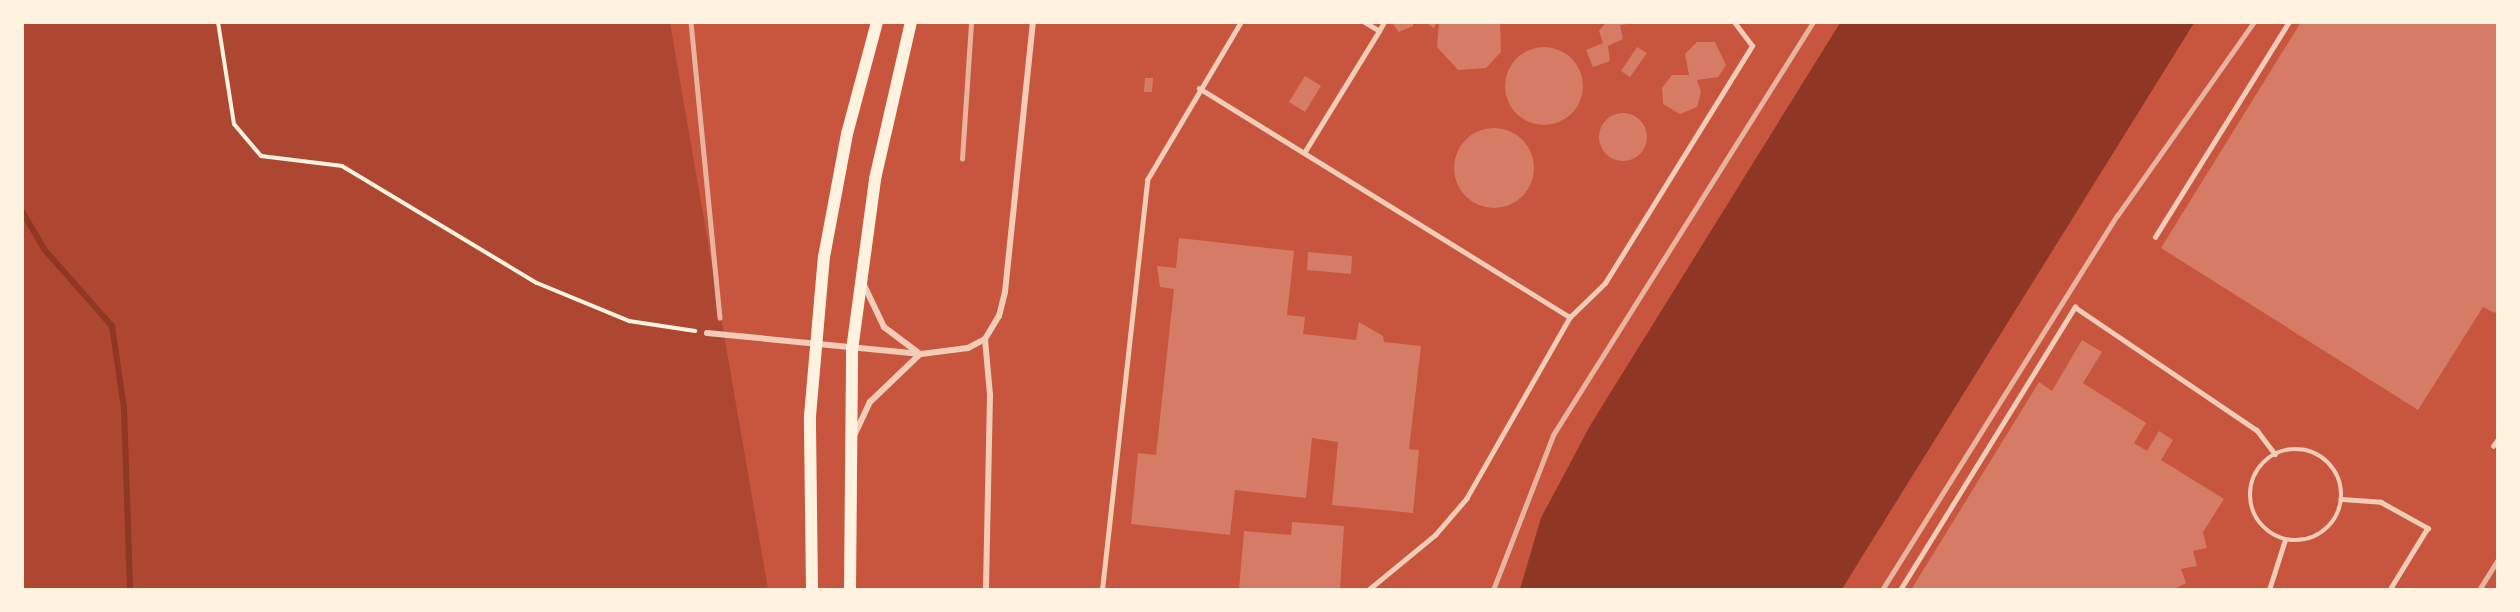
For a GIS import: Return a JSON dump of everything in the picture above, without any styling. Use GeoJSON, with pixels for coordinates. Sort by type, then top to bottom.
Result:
{"type":"FeatureCollection","features":[{"type":"Feature","properties":{"kind":"main road"},"geometry":{"type":"LineString","coordinates":[[812,590],[808,487],[815,346],[833,195],[877,22]]}},
{"type":"Feature","properties":{"kind":"main road"},"geometry":{"type":"LineString","coordinates":[[850,590],[848,447],[852,350],[875,179],[911,22]]}},
{"type":"Feature","properties":{"kind":"street"},"geometry":{"type":"LineString","coordinates":[[986,590],[990,395],[985,339],[999,316],[1005,292],[1033,22]]}},
{"type":"Feature","properties":{"kind":"street"},"geometry":{"type":"LineString","coordinates":[[861,277],[884,327],[921,354]]}},
{"type":"Feature","properties":{"kind":"street"},"geometry":{"type":"LineString","coordinates":[[707,333],[852,350],[921,354],[949,353],[985,339]]}},
{"type":"Feature","properties":{"kind":"street"},"geometry":{"type":"LineString","coordinates":[[848,447],[870,402],[921,354]]}},
{"type":"Feature","properties":{"kind":"lane"},"geometry":{"type":"LineString","coordinates":[[1102,590],[1147,180],[1199,88],[1240,22]]}},
{"type":"Feature","properties":{"kind":"lane"},"geometry":{"type":"LineString","coordinates":[[1364,22],[1378,31]]}},
{"type":"Feature","properties":{"kind":"lane"},"geometry":{"type":"LineString","coordinates":[[1304,153],[1384,22]]}},
{"type":"Feature","properties":{"kind":"lane"},"geometry":{"type":"LineString","coordinates":[[1368,590],[1435,535],[1466,499],[1570,317],[1605,283],[1752,46],[1734,22]]}},
{"type":"Feature","properties":{"kind":"lane"},"geometry":{"type":"LineString","coordinates":[[2155,237],[2289,22]]}},
{"type":"Feature","properties":{"kind":"lane"},"geometry":{"type":"LineString","coordinates":[[1199,88],[1570,317]]}},
{"type":"Feature","properties":{"kind":"lane"},"geometry":{"type":"LineString","coordinates":[[1900,590],[2074,307],[2257,430],[2275,454]]}},
{"type":"Feature","properties":{"kind":"lane"},"geometry":{"type":"LineString","coordinates":[[2493,446],[2498,439]]}},
{"type":"Feature","properties":{"kind":"lane"},"geometry":{"type":"LineString","coordinates":[[2302,449],[2327,461],[2342,499],[2338,514],[2323,532],[2301,541],[2285,540],[2259,522],[2250,492],[2254,477],[2275,454],[2302,449]]}},
{"type":"Feature","properties":{"kind":"lane"},"geometry":{"type":"LineString","coordinates":[[2342,499],[2380,502],[2428,528],[2390,590]]}},
{"type":"Feature","properties":{"kind":"lane"},"geometry":{"type":"LineString","coordinates":[[2269,590],[2285,540]]}},
{"type":"Feature","properties":{"kind":"path"},"geometry":{"type":"LineString","coordinates":[[218,22],[234,124],[261,156],[342,166],[537,282],[629,321],[707,333]]}},
{"type":"Feature","properties":{"kind":"shaded area"},"geometry":{"type":"Polygon","coordinates":[[[22,23],[670,23],[768,589],[23,589],[22,23]]]}},
{"type":"Feature","properties":{"kind":"shaded area"},"geometry":{"type":"Polygon","coordinates":[[[1840,23],[2194,23],[1842,589],[1520,589],[1541,518],[1591,424],[1840,23]]]}},
{"type":"Feature","properties":{"kind":"building"},"geometry":{"type":"Polygon","coordinates":[[[1391,22],[1413,22],[1413,26],[1399,32],[1391,22]]]}},
{"type":"Feature","properties":{"kind":"building"},"geometry":{"type":"Polygon","coordinates":[[[1425,22],[1437,22],[1434,28],[1425,22]]]}},
{"type":"Feature","properties":{"kind":"building"},"geometry":{"type":"Polygon","coordinates":[[[1439,22],[1500,22],[1501,52],[1486,68],[1458,70],[1437,47],[1439,22]]]}},
{"type":"Feature","properties":{"kind":"building"},"geometry":{"type":"Polygon","coordinates":[[[1606,22],[1635,23],[1620,25],[1623,39],[1608,46],[1610,61],[1593,67],[1586,50],[1603,43],[1599,31],[1606,22]]]}},
{"type":"Feature","properties":{"kind":"building"},"geometry":{"type":"Polygon","coordinates":[[[2301,22],[2498,22],[2498,309],[2495,313],[2483,307],[2418,410],[2161,248],[2301,22]]]}},
{"type":"Feature","properties":{"kind":"building"},"geometry":{"type":"Polygon","coordinates":[[[1697,42],[1715,42],[1726,65],[1718,77],[1697,80],[1701,92],[1697,107],[1680,114],[1663,104],[1662,88],[1672,75],[1689,75],[1685,54],[1697,42]]]}},
{"type":"Feature","properties":{"kind":"building"},"geometry":{"type":"Polygon","coordinates":[[[1536,47],[1552,47],[1566,53],[1577,64],[1583,78],[1583,94],[1577,108],[1566,119],[1552,125],[1536,125],[1522,119],[1511,108],[1505,94],[1505,78],[1511,64],[1522,53],[1536,47]]]}},
{"type":"Feature","properties":{"kind":"building"},"geometry":{"type":"Polygon","coordinates":[[[1637,47],[1647,53],[1630,77],[1621,71],[1637,47]]]}},
{"type":"Feature","properties":{"kind":"building"},"geometry":{"type":"Polygon","coordinates":[[[1305,76],[1321,86],[1305,112],[1289,102],[1305,76]]]}},
{"type":"Feature","properties":{"kind":"building"},"geometry":{"type":"Polygon","coordinates":[[[1145,78],[1153,78],[1152,92],[1144,92],[1145,78]]]}},
{"type":"Feature","properties":{"kind":"building"},"geometry":{"type":"Polygon","coordinates":[[[1618,113],[1628,113],[1640,120],[1647,132],[1647,142],[1640,154],[1628,161],[1618,161],[1603,150],[1599,142],[1599,132],[1610,117],[1618,113]]]}},
{"type":"Feature","properties":{"kind":"building"},"geometry":{"type":"Polygon","coordinates":[[[1494,128],[1509,131],[1522,140],[1531,153],[1534,168],[1531,183],[1522,196],[1509,205],[1494,208],[1479,205],[1466,196],[1457,183],[1454,168],[1457,153],[1466,140],[1479,131],[1494,128]]]}},
{"type":"Feature","properties":{"kind":"building"},"geometry":{"type":"Polygon","coordinates":[[[1179,238],[1294,251],[1287,315],[1305,317],[1303,334],[1356,340],[1359,322],[1383,336],[1384,342],[1421,346],[1409,449],[1419,450],[1413,513],[1332,505],[1338,442],[1312,438],[1306,498],[1235,490],[1230,535],[1131,524],[1138,453],[1156,455],[1174,289],[1160,287],[1157,266],[1176,268],[1179,238]]]}},
{"type":"Feature","properties":{"kind":"building"},"geometry":{"type":"Polygon","coordinates":[[[1308,252],[1352,256],[1351,274],[1307,270],[1308,252]]]}},
{"type":"Feature","properties":{"kind":"building"},"geometry":{"type":"Polygon","coordinates":[[[2082,340],[2102,352],[2083,383],[2146,423],[2134,443],[2147,451],[2159,431],[2173,440],[2161,460],[2224,499],[2203,532],[2207,548],[2193,551],[2197,566],[2181,569],[2186,583],[2172,590],[1911,590],[2039,382],[2052,391],[2082,340]]]}},
{"type":"Feature","properties":{"kind":"building"},"geometry":{"type":"Polygon","coordinates":[[[1292,522],[1344,526],[1340,590],[1239,590],[1244,531],[1291,535],[1292,522]]]}},
{"type":"Feature","properties":{"kind":"waterway"},"geometry":{"type":"LineString","coordinates":[[22,211],[44,249],[112,326],[124,408],[130,590]]}},
{"type":"Feature","properties":{"kind":"railway"},"geometry":{"type":"LineString","coordinates":[[691,22],[720,318]]}},
{"type":"Feature","properties":{"kind":"railway"},"geometry":{"type":"LineString","coordinates":[[962,159],[971,22]]}},
{"type":"Feature","properties":{"kind":"railway"},"geometry":{"type":"LineString","coordinates":[[1493,590],[1553,435],[1813,22]]}},
{"type":"Feature","properties":{"kind":"railway"},"geometry":{"type":"LineString","coordinates":[[1882,590],[2117,216],[2254,22]]}},
{"type":"Feature","properties":{"kind":"railway"},"geometry":{"type":"LineString","coordinates":[[2479,590],[2498,560]]}}]}
